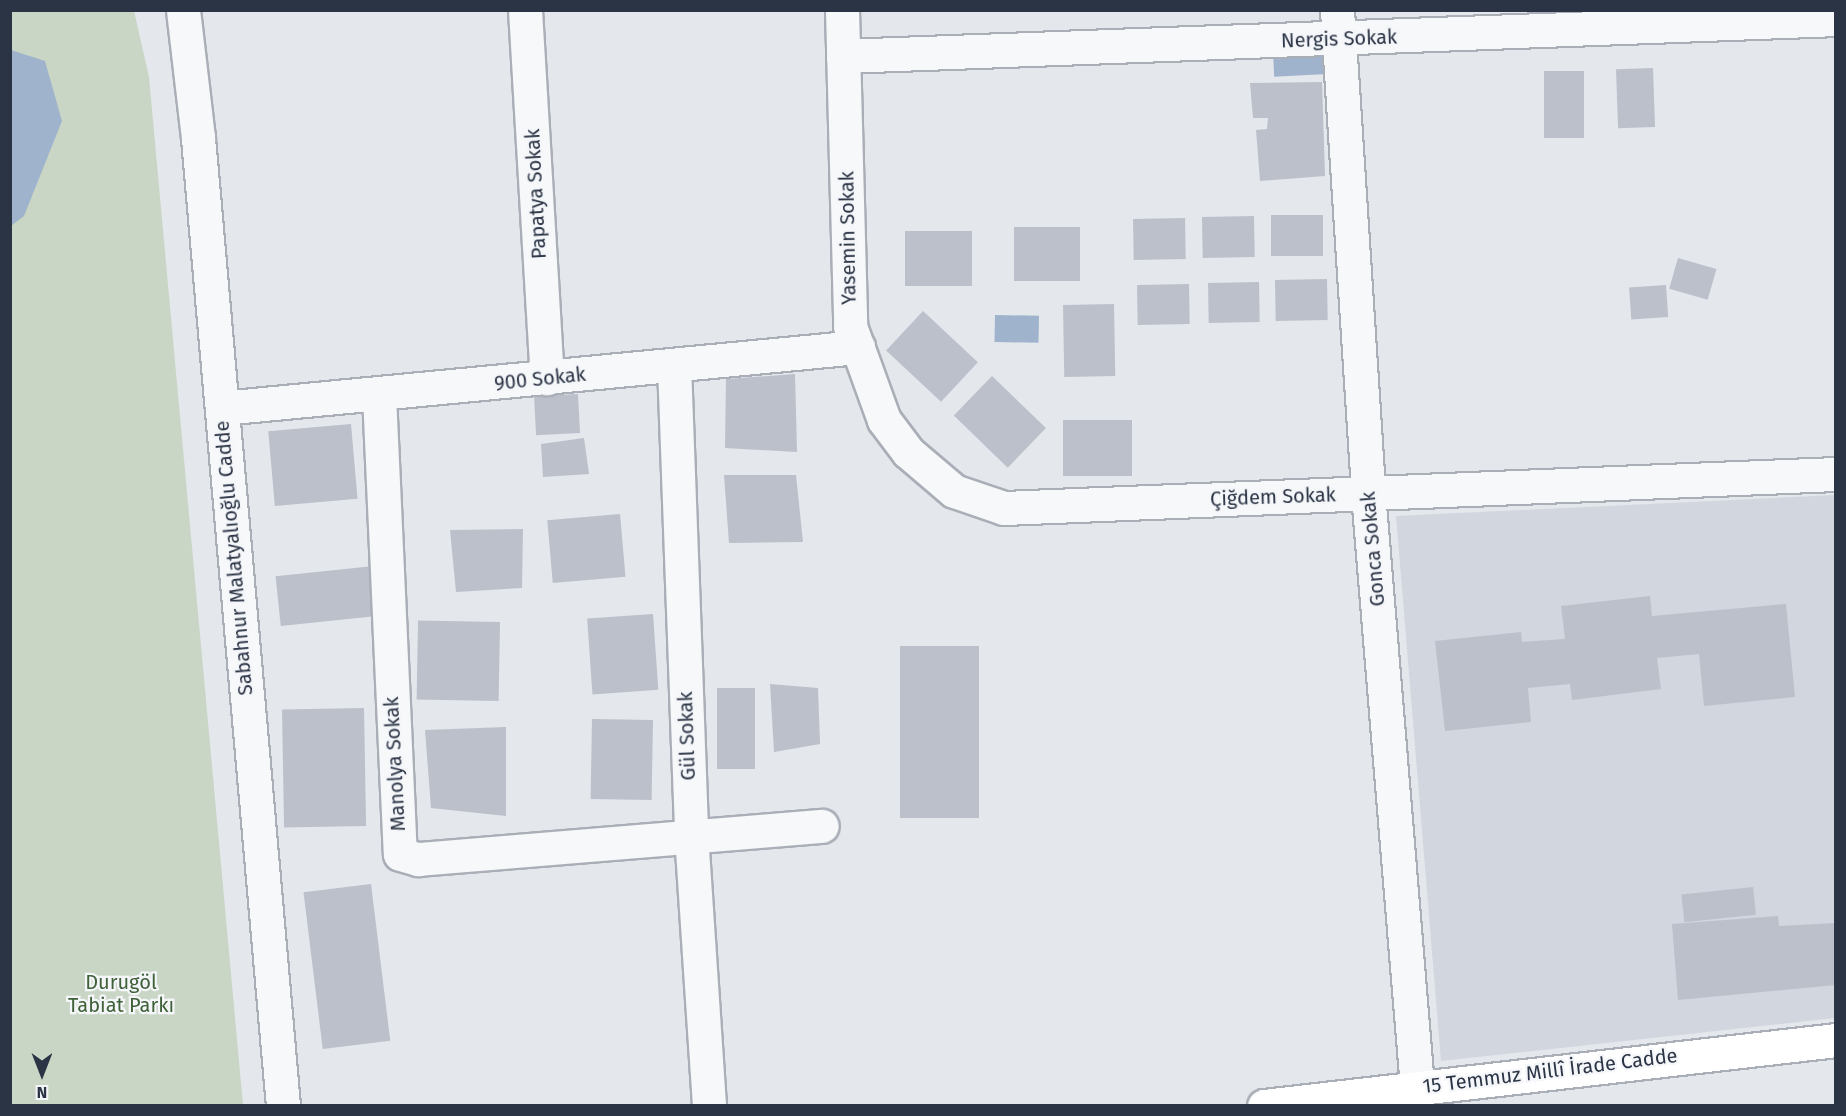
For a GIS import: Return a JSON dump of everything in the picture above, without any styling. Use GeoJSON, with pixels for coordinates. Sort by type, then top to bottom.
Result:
{"type":"FeatureCollection","features":[{"type":"Feature","properties":{"kind":"main road","name":"15 Temmuz Millî İrade Cadde"},"geometry":{"type":"LineString","coordinates":[[1264,1106],[1836,1040]]}},
{"type":"Feature","properties":{"kind":"street","name":"Sabahnur Malatyalıoğlu Cadde"},"geometry":{"type":"LineString","coordinates":[[183,10],[222,408],[283,1106]]}},
{"type":"Feature","properties":{"kind":"street","name":"Papatya Sokak"},"geometry":{"type":"LineString","coordinates":[[525,10],[547,378]]}},
{"type":"Feature","properties":{"kind":"street","name":"Yasemin Sokak"},"geometry":{"type":"LineString","coordinates":[[842,10],[850,326],[884,420],[908,452]]}},
{"type":"Feature","properties":{"kind":"street","name":"Nergis Sokak"},"geometry":{"type":"LineString","coordinates":[[843,56],[1338,25],[1836,19]]}},
{"type":"Feature","properties":{"kind":"street","name":"Gonca Sokak"},"geometry":{"type":"LineString","coordinates":[[1338,25],[1368,493],[1417,1087]]}},
{"type":"Feature","properties":{"kind":"street","name":"900 Sokak"},"geometry":{"type":"LineString","coordinates":[[222,408],[379,395],[858,347]]}},
{"type":"Feature","properties":{"kind":"street","name":"Gül Sokak"},"geometry":{"type":"LineString","coordinates":[[674,365],[691,834],[709,1106]]}},
{"type":"Feature","properties":{"kind":"street","name":"Manolya Sokak"},"geometry":{"type":"LineString","coordinates":[[379,395],[400,854],[418,858],[691,834],[822,826]]}},
{"type":"Feature","properties":{"kind":"street","name":"Çiğdem Sokak"},"geometry":{"type":"LineString","coordinates":[[908,452],[954,491],[1004,508],[1836,474]]}},
{"type":"Feature","properties":{"kind":"shaded area"},"geometry":{"type":"Polygon","coordinates":[[[1835,495],[1835,1018],[1441,1061],[1396,516],[1835,495]]]}},
{"type":"Feature","properties":{"kind":"green space","name":"Durugöl Tabiat Parkı"},"geometry":{"type":"Polygon","coordinates":[[[10,11],[134,11],[149,77],[243,1105],[11,1105],[10,11]]]}},
{"type":"Feature","properties":{"kind":"water"},"geometry":{"type":"Polygon","coordinates":[[[11,50],[45,61],[62,121],[24,216],[11,226],[11,50]]]}},
{"type":"Feature","properties":{"kind":"water"},"geometry":{"type":"Polygon","coordinates":[[[1326,52],[1327,74],[1274,77],[1273,55],[1326,52]]]}},
{"type":"Feature","properties":{"kind":"water"},"geometry":{"type":"Polygon","coordinates":[[[995,315],[1039,316],[1039,343],[995,342],[995,315]]]}},
{"type":"Feature","properties":{"kind":"building"},"geometry":{"type":"Polygon","coordinates":[[[1653,68],[1655,127],[1618,128],[1616,69],[1653,68]]]}},
{"type":"Feature","properties":{"kind":"building"},"geometry":{"type":"Polygon","coordinates":[[[1544,71],[1584,71],[1584,138],[1544,138],[1544,71]]]}},
{"type":"Feature","properties":{"kind":"building"},"geometry":{"type":"Polygon","coordinates":[[[1322,82],[1325,176],[1260,181],[1256,130],[1267,129],[1268,118],[1253,118],[1250,83],[1322,82]]]}},
{"type":"Feature","properties":{"kind":"building"},"geometry":{"type":"Polygon","coordinates":[[[1271,215],[1323,215],[1323,256],[1271,256],[1271,215]]]}},
{"type":"Feature","properties":{"kind":"building"},"geometry":{"type":"Polygon","coordinates":[[[1254,216],[1255,257],[1203,258],[1202,217],[1254,216]]]}},
{"type":"Feature","properties":{"kind":"building"},"geometry":{"type":"Polygon","coordinates":[[[1185,218],[1186,259],[1134,260],[1133,219],[1185,218]]]}},
{"type":"Feature","properties":{"kind":"building"},"geometry":{"type":"Polygon","coordinates":[[[1014,227],[1080,227],[1080,281],[1014,281],[1014,227]]]}},
{"type":"Feature","properties":{"kind":"building"},"geometry":{"type":"Polygon","coordinates":[[[905,231],[972,231],[972,286],[905,286],[905,231]]]}},
{"type":"Feature","properties":{"kind":"building"},"geometry":{"type":"Polygon","coordinates":[[[1678,258],[1716,269],[1708,300],[1669,289],[1678,258]]]}},
{"type":"Feature","properties":{"kind":"building"},"geometry":{"type":"Polygon","coordinates":[[[1327,279],[1328,320],[1276,321],[1275,280],[1327,279]]]}},
{"type":"Feature","properties":{"kind":"building"},"geometry":{"type":"Polygon","coordinates":[[[1259,282],[1260,322],[1209,323],[1208,283],[1259,282]]]}},
{"type":"Feature","properties":{"kind":"building"},"geometry":{"type":"Polygon","coordinates":[[[1189,284],[1190,324],[1138,325],[1137,285],[1189,284]]]}},
{"type":"Feature","properties":{"kind":"building"},"geometry":{"type":"Polygon","coordinates":[[[1666,285],[1668,317],[1631,320],[1629,288],[1666,285]]]}},
{"type":"Feature","properties":{"kind":"building"},"geometry":{"type":"Polygon","coordinates":[[[1114,304],[1115,376],[1064,377],[1063,305],[1114,304]]]}},
{"type":"Feature","properties":{"kind":"building"},"geometry":{"type":"Polygon","coordinates":[[[923,311],[978,362],[941,402],[886,350],[923,311]]]}},
{"type":"Feature","properties":{"kind":"building"},"geometry":{"type":"Polygon","coordinates":[[[795,374],[797,452],[725,448],[726,379],[795,374]]]}},
{"type":"Feature","properties":{"kind":"building"},"geometry":{"type":"Polygon","coordinates":[[[992,376],[1046,428],[1008,468],[954,416],[992,376]]]}},
{"type":"Feature","properties":{"kind":"building"},"geometry":{"type":"Polygon","coordinates":[[[578,394],[580,433],[536,435],[534,396],[578,394]]]}},
{"type":"Feature","properties":{"kind":"building"},"geometry":{"type":"Polygon","coordinates":[[[1063,420],[1132,420],[1132,476],[1063,476],[1063,420]]]}},
{"type":"Feature","properties":{"kind":"building"},"geometry":{"type":"Polygon","coordinates":[[[351,424],[358,499],[275,506],[268,431],[351,424]]]}},
{"type":"Feature","properties":{"kind":"building"},"geometry":{"type":"Polygon","coordinates":[[[584,438],[589,474],[543,477],[541,444],[584,438]]]}},
{"type":"Feature","properties":{"kind":"building"},"geometry":{"type":"Polygon","coordinates":[[[724,475],[796,475],[803,542],[729,543],[724,475]]]}},
{"type":"Feature","properties":{"kind":"building"},"geometry":{"type":"Polygon","coordinates":[[[620,514],[625,577],[553,583],[547,520],[620,514]]]}},
{"type":"Feature","properties":{"kind":"building"},"geometry":{"type":"Polygon","coordinates":[[[523,529],[522,588],[456,592],[450,530],[523,529]]]}},
{"type":"Feature","properties":{"kind":"building"},"geometry":{"type":"Polygon","coordinates":[[[374,566],[379,616],[281,626],[276,576],[374,566]]]}},
{"type":"Feature","properties":{"kind":"building"},"geometry":{"type":"Polygon","coordinates":[[[1650,596],[1652,616],[1786,604],[1795,697],[1704,706],[1699,654],[1657,658],[1661,689],[1572,700],[1570,684],[1528,688],[1531,722],[1445,731],[1435,641],[1521,632],[1522,642],[1565,639],[1561,606],[1650,596]]]}},
{"type":"Feature","properties":{"kind":"building"},"geometry":{"type":"Polygon","coordinates":[[[653,614],[658,690],[592,694],[587,619],[653,614]]]}},
{"type":"Feature","properties":{"kind":"building"},"geometry":{"type":"Polygon","coordinates":[[[418,621],[500,622],[499,701],[417,700],[418,621]]]}},
{"type":"Feature","properties":{"kind":"building"},"geometry":{"type":"Polygon","coordinates":[[[900,646],[979,646],[979,818],[900,818],[900,646]]]}},
{"type":"Feature","properties":{"kind":"building"},"geometry":{"type":"Polygon","coordinates":[[[770,684],[818,688],[820,744],[774,752],[770,684]]]}},
{"type":"Feature","properties":{"kind":"building"},"geometry":{"type":"Polygon","coordinates":[[[717,688],[755,688],[755,769],[717,769],[717,688]]]}},
{"type":"Feature","properties":{"kind":"building"},"geometry":{"type":"Polygon","coordinates":[[[364,708],[366,826],[284,827],[282,709],[364,708]]]}},
{"type":"Feature","properties":{"kind":"building"},"geometry":{"type":"Polygon","coordinates":[[[592,719],[653,720],[652,800],[591,799],[592,719]]]}},
{"type":"Feature","properties":{"kind":"building"},"geometry":{"type":"Polygon","coordinates":[[[506,727],[506,816],[431,808],[425,730],[506,727]]]}},
{"type":"Feature","properties":{"kind":"building"},"geometry":{"type":"Polygon","coordinates":[[[371,884],[390,1041],[323,1049],[304,892],[371,884]]]}},
{"type":"Feature","properties":{"kind":"building"},"geometry":{"type":"Polygon","coordinates":[[[1753,887],[1756,915],[1684,922],[1681,895],[1753,887]]]}},
{"type":"Feature","properties":{"kind":"building"},"geometry":{"type":"Polygon","coordinates":[[[1778,916],[1779,926],[1836,923],[1836,985],[1678,1000],[1672,924],[1778,916]]]}}]}
